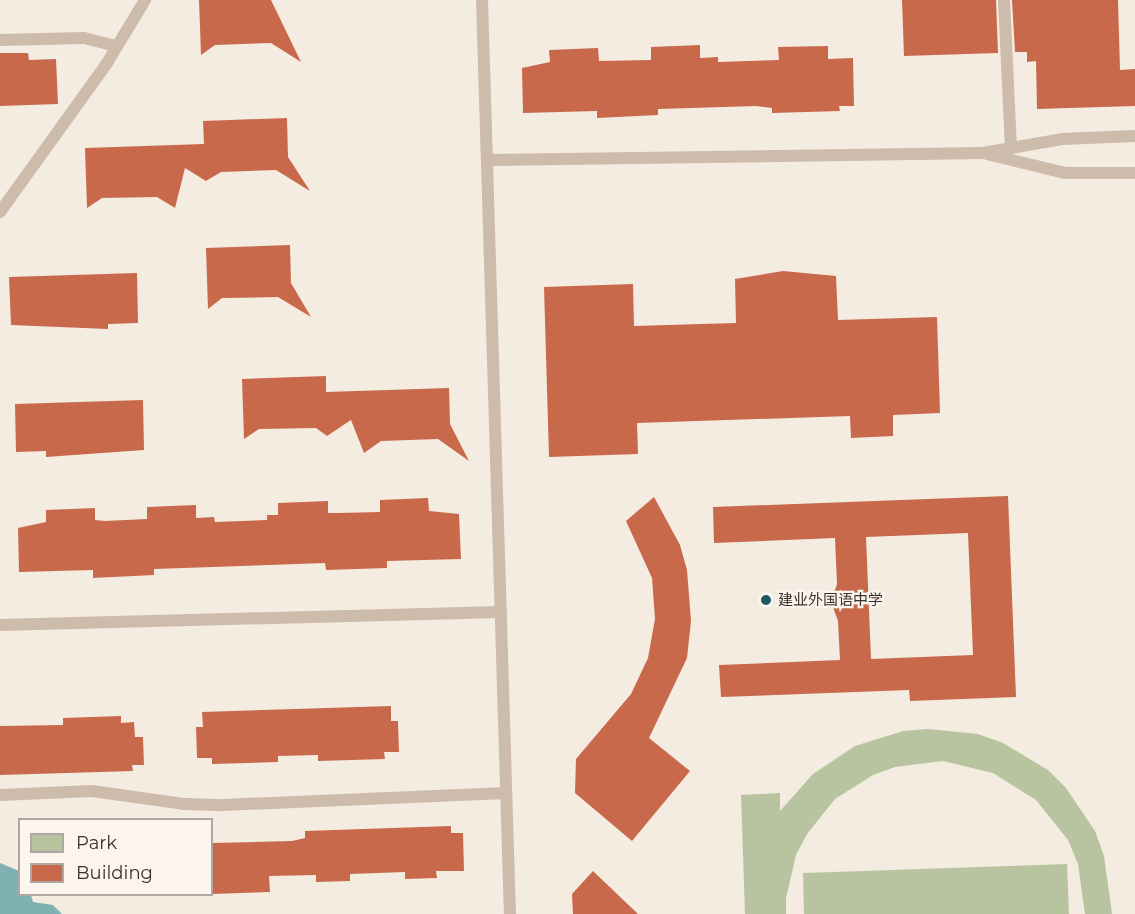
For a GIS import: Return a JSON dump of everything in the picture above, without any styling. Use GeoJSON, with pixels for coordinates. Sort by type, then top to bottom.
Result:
{"type":"FeatureCollection","features":[{"type":"Feature","properties":{"kind":"lane"},"geometry":{"type":"LineString","coordinates":[[0,212],[117,46],[145,0]]}},
{"type":"Feature","properties":{"kind":"lane"},"geometry":{"type":"LineString","coordinates":[[482,0],[510,914]]}},
{"type":"Feature","properties":{"kind":"lane"},"geometry":{"type":"LineString","coordinates":[[1004,0],[1011,148]]}},
{"type":"Feature","properties":{"kind":"lane"},"geometry":{"type":"LineString","coordinates":[[0,40],[84,38],[117,46]]}},
{"type":"Feature","properties":{"kind":"lane"},"geometry":{"type":"LineString","coordinates":[[487,160],[983,153],[1062,139],[1135,136]]}},
{"type":"Feature","properties":{"kind":"lane"},"geometry":{"type":"LineString","coordinates":[[983,153],[1065,173],[1135,173]]}},
{"type":"Feature","properties":{"kind":"lane"},"geometry":{"type":"LineString","coordinates":[[0,625],[501,612]]}},
{"type":"Feature","properties":{"kind":"lane"},"geometry":{"type":"LineString","coordinates":[[0,795],[92,791],[185,804],[222,805],[506,793]]}},
{"type":"Feature","properties":{"kind":"green space"},"geometry":{"type":"Polygon","coordinates":[[[928,729],[978,734],[1003,743],[1048,770],[1066,788],[1095,831],[1104,856],[1112,914],[1085,914],[1078,864],[1068,840],[1036,800],[993,773],[943,761],[895,767],[873,775],[835,799],[807,834],[796,855],[786,898],[786,914],[745,914],[741,795],[780,793],[780,811],[813,774],[855,746],[903,731],[928,729]]]}},
{"type":"Feature","properties":{"kind":"green space"},"geometry":{"type":"Polygon","coordinates":[[[1067,864],[1069,914],[804,914],[803,873],[1067,864]]]}},
{"type":"Feature","properties":{"kind":"water"},"geometry":{"type":"Polygon","coordinates":[[[0,863],[18,871],[18,896],[31,896],[33,902],[53,905],[62,914],[0,914],[0,863]]]}},
{"type":"Feature","properties":{"kind":"building"},"geometry":{"type":"Polygon","coordinates":[[[199,0],[271,0],[301,62],[271,43],[215,45],[201,55],[199,0]]]}},
{"type":"Feature","properties":{"kind":"building"},"geometry":{"type":"Polygon","coordinates":[[[902,0],[996,0],[998,53],[904,56],[902,0]]]}},
{"type":"Feature","properties":{"kind":"building"},"geometry":{"type":"Polygon","coordinates":[[[1012,0],[1118,0],[1120,70],[1135,69],[1135,106],[1037,109],[1036,61],[1027,62],[1027,52],[1015,52],[1012,0]]]}},
{"type":"Feature","properties":{"kind":"building"},"geometry":{"type":"Polygon","coordinates":[[[700,45],[700,58],[718,57],[718,62],[779,60],[778,47],[828,46],[828,59],[853,58],[854,106],[839,106],[840,111],[772,113],[772,108],[756,106],[658,109],[658,115],[597,118],[597,111],[523,113],[522,68],[550,62],[549,50],[598,48],[599,61],[651,60],[651,47],[700,45]]]}},
{"type":"Feature","properties":{"kind":"building"},"geometry":{"type":"Polygon","coordinates":[[[0,53],[28,53],[29,60],[56,59],[58,104],[0,106],[0,53]]]}},
{"type":"Feature","properties":{"kind":"building"},"geometry":{"type":"Polygon","coordinates":[[[287,118],[288,157],[310,191],[276,170],[221,172],[206,181],[185,168],[175,208],[157,197],[102,198],[87,208],[85,148],[204,144],[203,121],[287,118]]]}},
{"type":"Feature","properties":{"kind":"building"},"geometry":{"type":"Polygon","coordinates":[[[290,245],[291,283],[311,317],[278,297],[222,298],[208,309],[206,248],[290,245]]]}},
{"type":"Feature","properties":{"kind":"building"},"geometry":{"type":"Polygon","coordinates":[[[783,271],[836,276],[838,320],[937,317],[940,413],[893,415],[893,436],[851,438],[850,416],[637,423],[638,454],[549,457],[544,287],[633,284],[634,326],[736,323],[735,279],[783,271]]]}},
{"type":"Feature","properties":{"kind":"building"},"geometry":{"type":"Polygon","coordinates":[[[137,273],[138,323],[108,324],[108,329],[11,325],[9,277],[137,273]]]}},
{"type":"Feature","properties":{"kind":"building"},"geometry":{"type":"Polygon","coordinates":[[[326,376],[326,392],[449,388],[450,424],[469,461],[438,439],[381,441],[364,453],[351,420],[327,436],[316,428],[259,429],[244,439],[242,379],[326,376]]]}},
{"type":"Feature","properties":{"kind":"building"},"geometry":{"type":"Polygon","coordinates":[[[143,400],[144,450],[46,457],[46,451],[16,452],[15,404],[143,400]]]}},
{"type":"Feature","properties":{"kind":"building"},"geometry":{"type":"Polygon","coordinates":[[[1008,496],[1016,697],[910,701],[909,690],[721,697],[719,665],[840,660],[838,621],[831,602],[837,584],[835,538],[714,543],[713,507],[1008,496]],[[968,533],[866,537],[871,659],[973,655],[968,533]]]}},
{"type":"Feature","properties":{"kind":"building"},"geometry":{"type":"Polygon","coordinates":[[[654,497],[680,545],[687,570],[691,621],[687,658],[649,738],[690,771],[632,841],[575,793],[576,759],[631,694],[648,658],[655,619],[652,578],[626,521],[654,497]]]}},
{"type":"Feature","properties":{"kind":"building"},"geometry":{"type":"Polygon","coordinates":[[[428,498],[429,511],[459,514],[461,559],[387,561],[387,568],[326,570],[325,563],[154,569],[154,575],[93,578],[93,570],[19,572],[18,528],[46,522],[46,510],[95,508],[95,520],[105,521],[147,519],[147,507],[196,505],[196,518],[214,517],[215,522],[267,520],[267,515],[278,515],[278,503],[328,501],[328,513],[380,512],[380,500],[428,498]]]}},
{"type":"Feature","properties":{"kind":"building"},"geometry":{"type":"Polygon","coordinates":[[[391,706],[391,721],[398,721],[399,752],[384,752],[385,759],[318,761],[318,755],[278,756],[278,762],[212,764],[212,758],[197,758],[196,727],[203,727],[202,712],[391,706]]]}},
{"type":"Feature","properties":{"kind":"building"},"geometry":{"type":"Polygon","coordinates":[[[121,716],[121,723],[134,722],[135,737],[143,737],[144,765],[132,765],[133,771],[0,775],[0,726],[63,725],[63,718],[121,716]]]}},
{"type":"Feature","properties":{"kind":"building"},"geometry":{"type":"Polygon","coordinates":[[[451,826],[451,833],[463,833],[464,871],[436,871],[437,878],[405,879],[405,872],[350,874],[350,881],[316,882],[316,875],[269,876],[270,892],[213,894],[213,843],[292,841],[305,838],[305,831],[451,826]]]}},
{"type":"Feature","properties":{"kind":"building"},"geometry":{"type":"Polygon","coordinates":[[[593,871],[638,914],[573,914],[572,894],[593,871]]]}},
{"type":"Feature","properties":{"kind":"place","name":"建业外国语中学"},"geometry":{"type":"Point","coordinates":[766,600]}}]}
